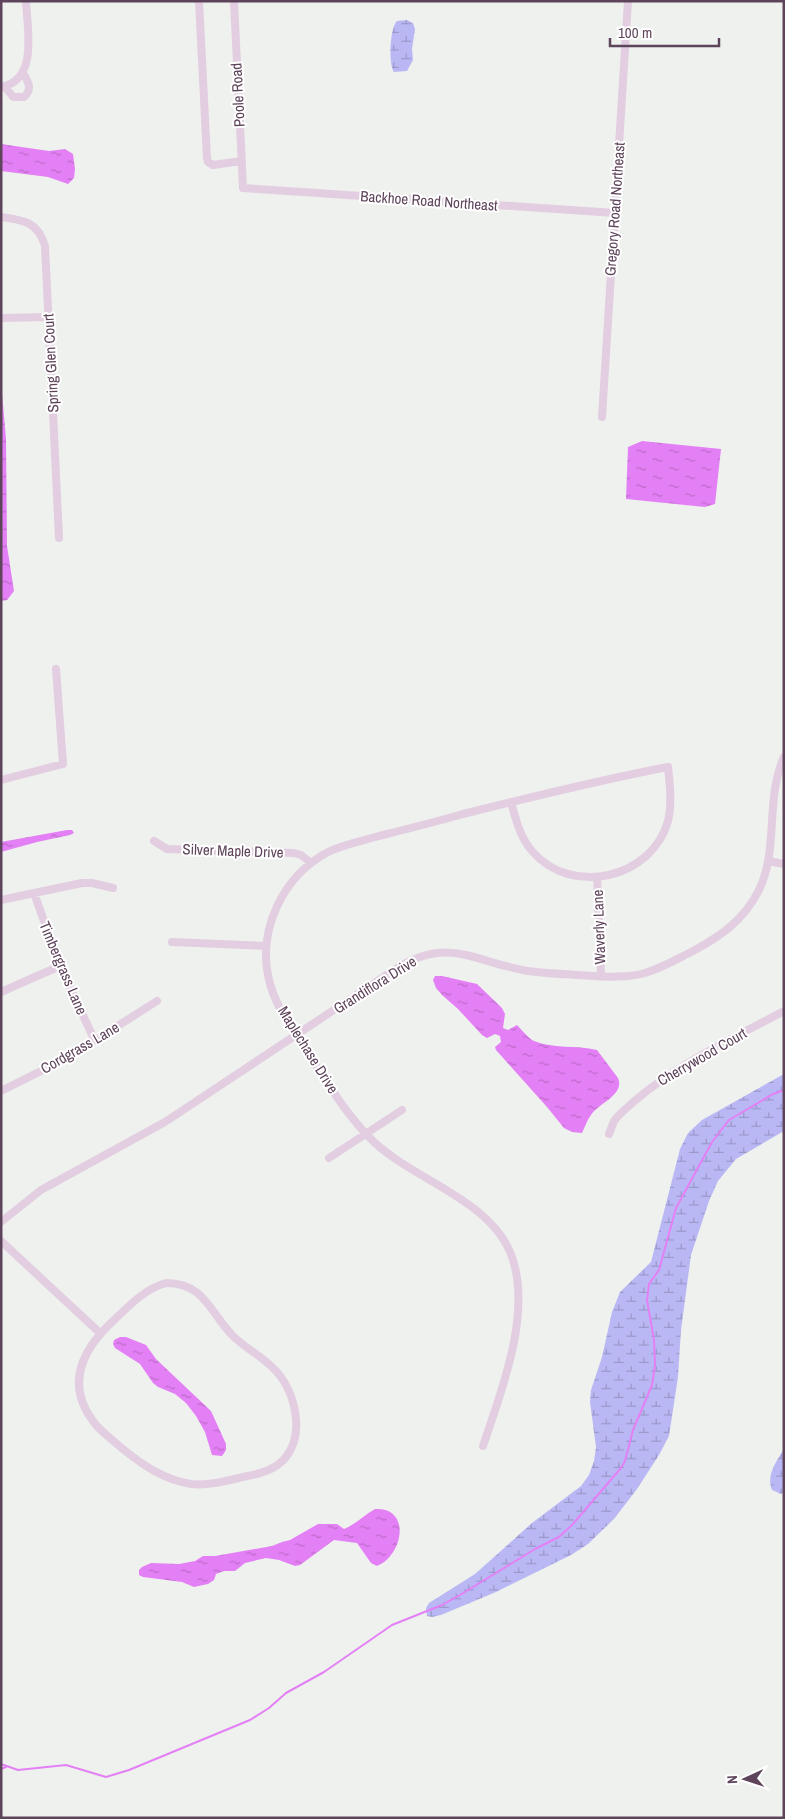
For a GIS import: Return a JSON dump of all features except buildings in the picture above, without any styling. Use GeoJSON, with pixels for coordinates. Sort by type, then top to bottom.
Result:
{"type":"FeatureCollection","features":[{"type":"Feature","properties":{"kind":"street"},"geometry":{"type":"LineString","coordinates":[[23,73],[29,91],[24,97],[13,97],[3,86],[14,82],[23,73],[28,52],[26,1]]}},
{"type":"Feature","properties":{"kind":"street"},"geometry":{"type":"LineString","coordinates":[[199,1],[208,162],[213,165],[242,161]]}},
{"type":"Feature","properties":{"kind":"street","name":"Poole Road"},"geometry":{"type":"LineString","coordinates":[[234,1],[243,188]]}},
{"type":"Feature","properties":{"kind":"street","name":"Gregory Road Northeast"},"geometry":{"type":"LineString","coordinates":[[602,417],[628,1]]}},
{"type":"Feature","properties":{"kind":"street","name":"Backhoe Road Northeast"},"geometry":{"type":"LineString","coordinates":[[243,188],[615,213]]}},
{"type":"Feature","properties":{"kind":"street","name":"Spring Glen Court"},"geometry":{"type":"LineString","coordinates":[[1,218],[26,222],[36,229],[43,240],[46,252],[59,538]]}},
{"type":"Feature","properties":{"kind":"street"},"geometry":{"type":"LineString","coordinates":[[1,318],[48,317]]}},
{"type":"Feature","properties":{"kind":"street"},"geometry":{"type":"LineString","coordinates":[[1,780],[63,764],[56,669]]}},
{"type":"Feature","properties":{"kind":"street","name":"Grandiflora Drive"},"geometry":{"type":"LineString","coordinates":[[1,1222],[41,1190],[165,1122],[404,964],[420,956],[440,952],[460,952],[528,971],[624,977],[656,970],[704,944],[727,930],[745,913],[759,890],[768,861],[774,794],[779,768],[784,757]]}},
{"type":"Feature","properties":{"kind":"street","name":"Maplechase Drive"},"geometry":{"type":"LineString","coordinates":[[483,1446],[513,1348],[518,1293],[512,1258],[502,1236],[487,1219],[399,1162],[366,1134],[350,1115],[282,1012],[273,992],[267,969],[266,946],[268,934],[276,909],[290,885],[311,863],[339,848],[558,790],[668,767],[670,807],[668,820],[660,839],[646,856],[635,865],[620,872],[597,877]]}},
{"type":"Feature","properties":{"kind":"street"},"geometry":{"type":"LineString","coordinates":[[512,802],[520,832],[541,859],[567,874],[597,877]]}},
{"type":"Feature","properties":{"kind":"street","name":"Silver Maple Drive"},"geometry":{"type":"LineString","coordinates":[[154,842],[167,849],[294,853],[311,863]]}},
{"type":"Feature","properties":{"kind":"street"},"geometry":{"type":"LineString","coordinates":[[768,861],[784,864]]}},
{"type":"Feature","properties":{"kind":"street","name":"Waverly Lane"},"geometry":{"type":"LineString","coordinates":[[597,877],[601,976]]}},
{"type":"Feature","properties":{"kind":"street"},"geometry":{"type":"LineString","coordinates":[[1,900],[82,883],[92,883],[113,888]]}},
{"type":"Feature","properties":{"kind":"street","name":"Timbergrass Lane"},"geometry":{"type":"LineString","coordinates":[[34,893],[60,966],[95,1041]]}},
{"type":"Feature","properties":{"kind":"street"},"geometry":{"type":"LineString","coordinates":[[172,942],[266,946]]}},
{"type":"Feature","properties":{"kind":"street"},"geometry":{"type":"LineString","coordinates":[[1,992],[60,966]]}},
{"type":"Feature","properties":{"kind":"street","name":"Cordgrass Lane"},"geometry":{"type":"LineString","coordinates":[[1,1091],[46,1069],[95,1041],[157,1001]]}},
{"type":"Feature","properties":{"kind":"street","name":"Cherrywood Court"},"geometry":{"type":"LineString","coordinates":[[609,1134],[614,1121],[619,1115],[659,1081],[689,1062],[784,1011]]}},
{"type":"Feature","properties":{"kind":"street"},"geometry":{"type":"LineString","coordinates":[[330,1158],[402,1110]]}},
{"type":"Feature","properties":{"kind":"street"},"geometry":{"type":"LineString","coordinates":[[1,1241],[100,1333]]}},
{"type":"Feature","properties":{"kind":"street"},"geometry":{"type":"LineString","coordinates":[[166,1283],[182,1284],[197,1291],[230,1332],[244,1346],[270,1364],[286,1386],[293,1403],[296,1422],[290,1452],[278,1464],[263,1473],[211,1484],[191,1484],[176,1480],[157,1473],[141,1464],[97,1426],[83,1403],[79,1387],[80,1370],[87,1351],[100,1333],[141,1295],[159,1285],[166,1283]]}},
{"type":"Feature","properties":{"kind":"green space"},"geometry":{"type":"Polygon","coordinates":[[[407,20],[413,23],[415,29],[412,49],[413,60],[407,71],[394,72],[390,54],[393,30],[397,21],[407,20]]]}},
{"type":"Feature","properties":{"kind":"green space"},"geometry":{"type":"Polygon","coordinates":[[[784,1074],[784,1131],[736,1159],[718,1181],[709,1201],[691,1255],[681,1330],[678,1377],[669,1436],[637,1489],[614,1519],[588,1544],[571,1555],[496,1592],[441,1615],[427,1616],[426,1608],[429,1603],[475,1574],[532,1523],[581,1486],[589,1475],[596,1447],[590,1402],[591,1390],[602,1357],[612,1312],[620,1292],[651,1262],[680,1149],[688,1133],[702,1120],[784,1074]]]}},
{"type":"Feature","properties":{"kind":"green space"},"geometry":{"type":"Polygon","coordinates":[[[784,1449],[784,1492],[781,1494],[772,1490],[770,1479],[773,1469],[784,1449]]]}},
{"type":"Feature","properties":{"kind":"water"},"geometry":{"type":"Polygon","coordinates":[[[1,144],[49,151],[65,149],[73,154],[74,178],[68,184],[48,177],[1,171],[1,144]]]}},
{"type":"Feature","properties":{"kind":"water"},"geometry":{"type":"Polygon","coordinates":[[[1,382],[6,439],[7,546],[14,591],[7,600],[1,601],[1,382]]]}},
{"type":"Feature","properties":{"kind":"water"},"geometry":{"type":"Polygon","coordinates":[[[642,441],[721,449],[715,504],[705,507],[626,499],[628,447],[642,441]]]}},
{"type":"Feature","properties":{"kind":"water"},"geometry":{"type":"Polygon","coordinates":[[[72,830],[74,833],[1,852],[1,842],[72,830]]]}},
{"type":"Feature","properties":{"kind":"water"},"geometry":{"type":"Polygon","coordinates":[[[435,976],[477,984],[502,1008],[505,1014],[503,1028],[508,1030],[517,1025],[534,1041],[557,1046],[597,1050],[618,1078],[619,1084],[615,1094],[591,1115],[582,1133],[572,1132],[564,1128],[496,1050],[495,1047],[501,1042],[500,1036],[495,1034],[487,1038],[482,1035],[436,988],[433,980],[435,976]]]}},
{"type":"Feature","properties":{"kind":"water"},"geometry":{"type":"Polygon","coordinates":[[[126,1337],[146,1345],[156,1359],[211,1411],[226,1444],[226,1450],[222,1456],[212,1455],[205,1432],[186,1403],[175,1394],[158,1387],[140,1364],[115,1348],[114,1340],[126,1337]]]}},
{"type":"Feature","properties":{"kind":"water"},"geometry":{"type":"Polygon","coordinates":[[[375,1509],[387,1510],[395,1516],[399,1524],[400,1533],[393,1553],[386,1561],[377,1566],[371,1563],[357,1543],[334,1540],[300,1565],[295,1566],[279,1560],[266,1558],[245,1563],[235,1571],[224,1571],[216,1574],[214,1580],[208,1584],[194,1587],[182,1582],[139,1575],[139,1570],[142,1567],[151,1563],[179,1564],[195,1561],[203,1556],[215,1556],[272,1546],[290,1540],[318,1524],[337,1524],[344,1529],[375,1509]]]}},
{"type":"Feature","properties":{"kind":"waterway"},"geometry":{"type":"LineString","coordinates":[[1,1764],[18,1770],[66,1765],[106,1777],[129,1770],[250,1720],[269,1708],[286,1693],[324,1672],[392,1625],[442,1605],[535,1549],[559,1537],[572,1525],[625,1461],[633,1430],[652,1385],[655,1365],[654,1340],[647,1300],[649,1284],[659,1270],[676,1208],[712,1142],[729,1120],[773,1094],[784,1090]]}},
{"type":"Feature","properties":{"kind":"waterway"},"geometry":{"type":"LineString","coordinates":[[1,1769],[6,1767]]}}]}
